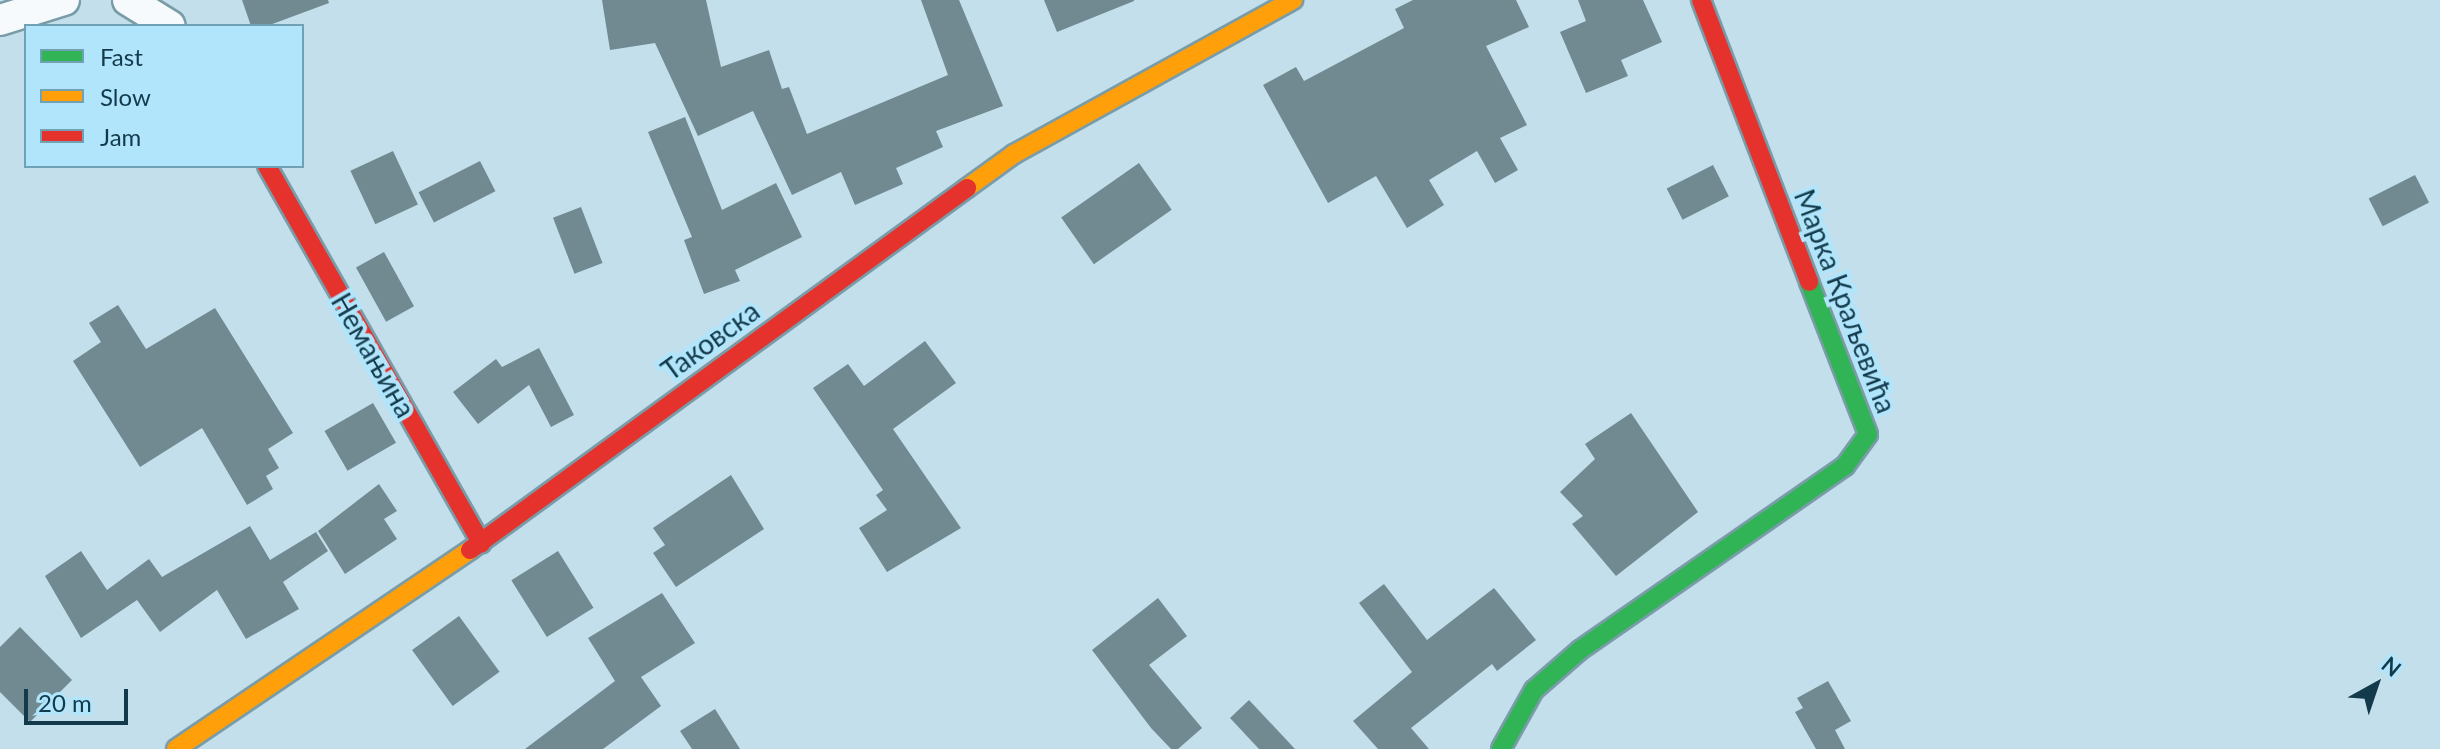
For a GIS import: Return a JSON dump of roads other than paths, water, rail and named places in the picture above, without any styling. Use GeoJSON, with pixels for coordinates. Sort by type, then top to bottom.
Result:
{"type":"FeatureCollection","features":[{"type":"Feature","properties":{"kind":"street"},"geometry":{"type":"LineString","coordinates":[[0,20],[64,0]]}},
{"type":"Feature","properties":{"kind":"street"},"geometry":{"type":"LineString","coordinates":[[128,0],[167,24]]}},
{"type":"Feature","properties":{"kind":"street","name":"Таковска"},"geometry":{"type":"LineString","coordinates":[[176,749],[481,543],[1014,154],[1293,0]]}},
{"type":"Feature","properties":{"kind":"street","name":"Марка Краљевића"},"geometry":{"type":"LineString","coordinates":[[1501,749],[1534,690],[1580,650],[1845,466],[1868,434],[1701,0]]}},
{"type":"Feature","properties":{"kind":"street","name":"Немањина"},"geometry":{"type":"LineString","coordinates":[[268,168],[481,543]]}}]}
